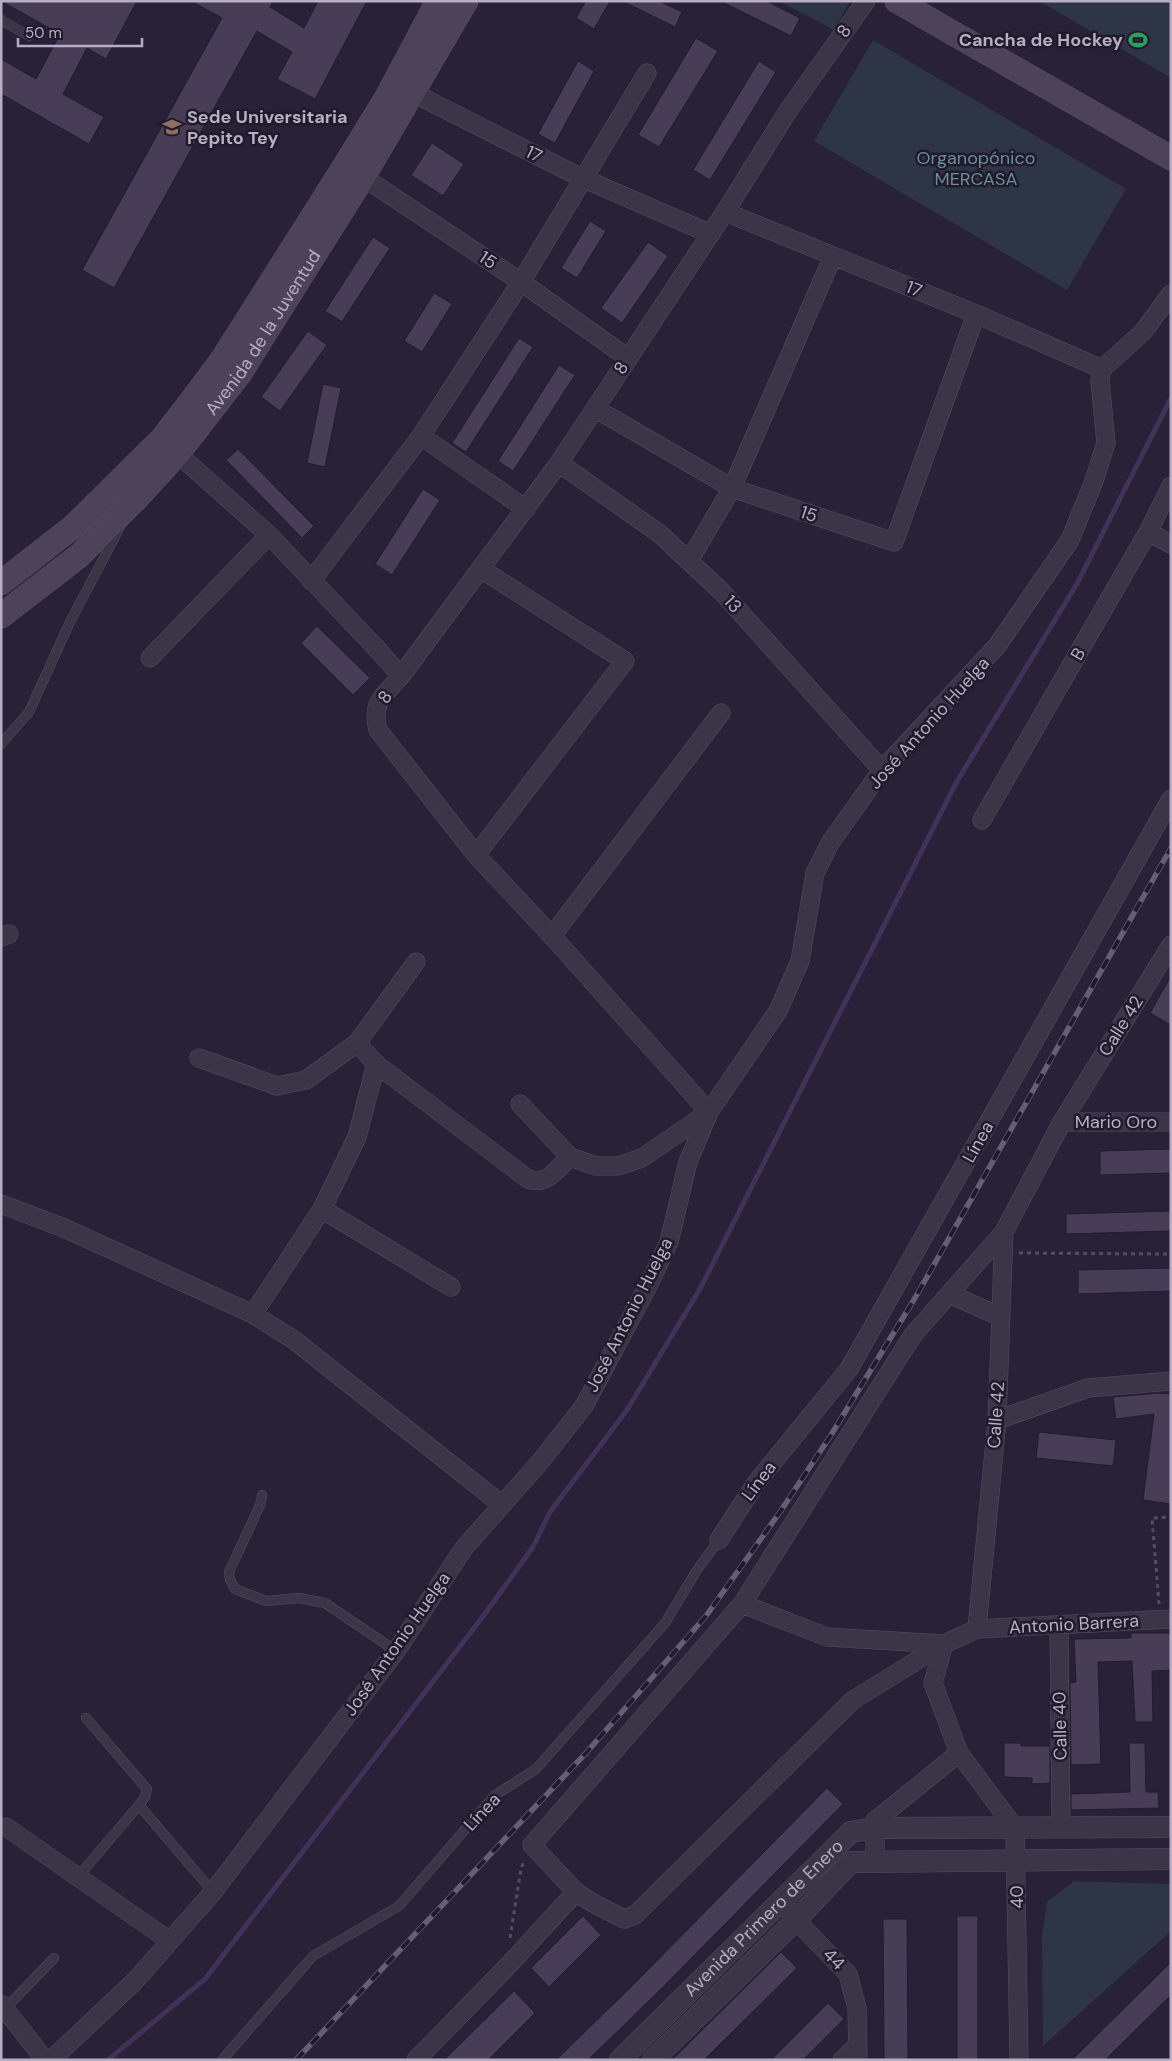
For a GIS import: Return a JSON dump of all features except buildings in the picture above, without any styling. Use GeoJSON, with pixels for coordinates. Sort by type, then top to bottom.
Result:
{"type":"FeatureCollection","features":[{"type":"Feature","properties":{"kind":"main road","name":"Avenida de la Juventud"},"geometry":{"type":"LineString","coordinates":[[354,171],[387,97],[438,1]]}},
{"type":"Feature","properties":{"kind":"main road","name":"Avenida de la Juventud"},"geometry":{"type":"LineString","coordinates":[[1,616],[80,555],[135,500],[170,446],[231,366],[354,171],[413,93],[466,1]]}},
{"type":"Feature","properties":{"kind":"main road"},"geometry":{"type":"LineString","coordinates":[[897,1],[1171,158]]}},
{"type":"Feature","properties":{"kind":"main road","name":"Avenida de la Juventud"},"geometry":{"type":"LineString","coordinates":[[1,583],[74,526],[170,446]]}},
{"type":"Feature","properties":{"kind":"street","name":"8"},"geometry":{"type":"LineString","coordinates":[[476,855],[378,730],[375,715],[379,700],[401,676],[560,463],[711,234],[788,111],[866,1]]}},
{"type":"Feature","properties":{"kind":"street"},"geometry":{"type":"LineString","coordinates":[[311,581],[421,436],[521,282],[646,73]]}},
{"type":"Feature","properties":{"kind":"street","name":"17"},"geometry":{"type":"LineString","coordinates":[[413,93],[582,178],[711,234]]}},
{"type":"Feature","properties":{"kind":"street","name":"15"},"geometry":{"type":"LineString","coordinates":[[354,171],[521,282],[628,358]]}},
{"type":"Feature","properties":{"kind":"street","name":"17"},"geometry":{"type":"LineString","coordinates":[[725,212],[976,314],[1102,369]]}},
{"type":"Feature","properties":{"kind":"street"},"geometry":{"type":"LineString","coordinates":[[689,561],[732,488],[833,256]]}},
{"type":"Feature","properties":{"kind":"street"},"geometry":{"type":"LineString","coordinates":[[1102,369],[1143,332],[1171,294]]}},
{"type":"Feature","properties":{"kind":"street","name":"15"},"geometry":{"type":"LineString","coordinates":[[596,409],[732,488],[894,542],[976,314]]}},
{"type":"Feature","properties":{"kind":"street","name":"José Antonio Huelga"},"geometry":{"type":"LineString","coordinates":[[51,2060],[135,1981],[213,1892],[396,1651],[464,1548],[540,1462],[584,1406],[649,1284],[669,1242],[688,1162],[709,1112],[778,1010],[800,960],[816,873],[830,843],[882,770],[997,646],[1070,540],[1094,481],[1106,443],[1100,381],[1102,369]]}},
{"type":"Feature","properties":{"kind":"street"},"geometry":{"type":"LineString","coordinates":[[421,436],[526,509]]}},
{"type":"Feature","properties":{"kind":"street"},"geometry":{"type":"LineString","coordinates":[[170,446],[269,535],[401,676]]}},
{"type":"Feature","properties":{"kind":"street","name":"13"},"geometry":{"type":"LineString","coordinates":[[560,463],[660,534],[722,592],[882,770]]}},
{"type":"Feature","properties":{"kind":"street","name":"B"},"geometry":{"type":"LineString","coordinates":[[982,820],[1148,532],[1171,486]]}},
{"type":"Feature","properties":{"kind":"street"},"geometry":{"type":"LineString","coordinates":[[1148,532],[1171,544]]}},
{"type":"Feature","properties":{"kind":"street"},"geometry":{"type":"LineString","coordinates":[[150,658],[269,535]]}},
{"type":"Feature","properties":{"kind":"street"},"geometry":{"type":"LineString","coordinates":[[481,569],[625,661],[476,855],[552,936],[709,1112],[642,1158],[618,1166],[596,1166],[570,1157],[520,1104]]}},
{"type":"Feature","properties":{"kind":"street"},"geometry":{"type":"LineString","coordinates":[[552,936],[721,713]]}},
{"type":"Feature","properties":{"kind":"street","name":"Línea"},"geometry":{"type":"LineString","coordinates":[[719,1540],[756,1483],[849,1369],[1171,799]]}},
{"type":"Feature","properties":{"kind":"street","name":"Calle 42"},"geometry":{"type":"LineString","coordinates":[[977,1629],[997,1420],[1004,1232],[1062,1122],[1171,945]]}},
{"type":"Feature","properties":{"kind":"street"},"geometry":{"type":"LineString","coordinates":[[199,1058],[277,1086],[306,1080],[356,1043],[416,962]]}},
{"type":"Feature","properties":{"kind":"street"},"geometry":{"type":"LineString","coordinates":[[356,1043],[376,1064],[528,1179],[536,1182],[544,1180],[570,1157]]}},
{"type":"Feature","properties":{"kind":"street"},"geometry":{"type":"LineString","coordinates":[[253,1314],[322,1209],[357,1137],[376,1064]]}},
{"type":"Feature","properties":{"kind":"street","name":"Mario Oro"},"geometry":{"type":"LineString","coordinates":[[1062,1122],[1171,1122]]}},
{"type":"Feature","properties":{"kind":"street"},"geometry":{"type":"LineString","coordinates":[[1,1204],[64,1228],[253,1314],[294,1340],[501,1504]]}},
{"type":"Feature","properties":{"kind":"street"},"geometry":{"type":"LineString","coordinates":[[322,1209],[451,1287]]}},
{"type":"Feature","properties":{"kind":"street"},"geometry":{"type":"LineString","coordinates":[[977,1629],[944,1644],[854,1700],[635,1915],[624,1919],[576,1892],[532,1845],[742,1604],[913,1335],[1004,1232]]}},
{"type":"Feature","properties":{"kind":"street"},"geometry":{"type":"LineString","coordinates":[[949,1294],[1001,1317]]}},
{"type":"Feature","properties":{"kind":"street"},"geometry":{"type":"LineString","coordinates":[[997,1420],[1088,1388],[1171,1382]]}},
{"type":"Feature","properties":{"kind":"street"},"geometry":{"type":"LineString","coordinates":[[742,1604],[827,1637],[944,1644]]}},
{"type":"Feature","properties":{"kind":"street","name":"Antonio Barrera"},"geometry":{"type":"LineString","coordinates":[[977,1629],[1165,1619]]}},
{"type":"Feature","properties":{"kind":"street","name":"Calle 40"},"geometry":{"type":"LineString","coordinates":[[1058,1625],[1061,1828]]}},
{"type":"Feature","properties":{"kind":"street"},"geometry":{"type":"LineString","coordinates":[[944,1644],[933,1683],[959,1753],[1015,1828]]}},
{"type":"Feature","properties":{"kind":"street"},"geometry":{"type":"LineString","coordinates":[[875,1862],[875,1820],[959,1753]]}},
{"type":"Feature","properties":{"kind":"street"},"geometry":{"type":"LineString","coordinates":[[6,1827],[170,1941]]}},
{"type":"Feature","properties":{"kind":"street","name":"Avenida Primero de Enero"},"geometry":{"type":"LineString","coordinates":[[620,2060],[851,1832],[874,1828],[1171,1827]]}},
{"type":"Feature","properties":{"kind":"street","name":"40"},"geometry":{"type":"LineString","coordinates":[[1015,1828],[1019,2060]]}},
{"type":"Feature","properties":{"kind":"street","name":"Avenida Primero de Enero"},"geometry":{"type":"LineString","coordinates":[[653,2060],[796,1920],[852,1862],[1171,1859]]}},
{"type":"Feature","properties":{"kind":"street"},"geometry":{"type":"LineString","coordinates":[[416,2060],[504,1970],[576,1892]]}},
{"type":"Feature","properties":{"kind":"street","name":"44"},"geometry":{"type":"LineString","coordinates":[[782,1901],[796,1920],[848,1974],[858,2008],[858,2052]]}},
{"type":"Feature","properties":{"kind":"street"},"geometry":{"type":"LineString","coordinates":[[3,2007],[45,2060]]}},
{"type":"Feature","properties":{"kind":"street"},"geometry":{"type":"LineString","coordinates":[[842,2060],[858,2052]]}},
{"type":"Feature","properties":{"kind":"lane"},"geometry":{"type":"LineString","coordinates":[[1,20],[29,36]]}},
{"type":"Feature","properties":{"kind":"lane"},"geometry":{"type":"LineString","coordinates":[[1,744],[30,712],[70,622],[135,500]]}},
{"type":"Feature","properties":{"kind":"lane"},"geometry":{"type":"LineString","coordinates":[[262,1495],[261,1503],[229,1572],[230,1580],[235,1589],[266,1601],[299,1598],[325,1603],[396,1651]]}},
{"type":"Feature","properties":{"kind":"lane","name":"Línea"},"geometry":{"type":"LineString","coordinates":[[222,2060],[313,1956],[399,1906],[495,1795],[536,1769],[665,1623],[697,1570],[719,1540]]}},
{"type":"Feature","properties":{"kind":"lane"},"geometry":{"type":"LineString","coordinates":[[77,1878],[139,1805],[145,1797],[147,1789],[86,1718]]}},
{"type":"Feature","properties":{"kind":"lane"},"geometry":{"type":"LineString","coordinates":[[139,1805],[213,1892]]}},
{"type":"Feature","properties":{"kind":"lane"},"geometry":{"type":"LineString","coordinates":[[3,2007],[54,1958]]}},
{"type":"Feature","properties":{"kind":"path"},"geometry":{"type":"LineString","coordinates":[[1003,1253],[1171,1254]]}},
{"type":"Feature","properties":{"kind":"path"},"geometry":{"type":"LineString","coordinates":[[1165,1619],[1152,1518],[1171,1518]]}},
{"type":"Feature","properties":{"kind":"path"},"geometry":{"type":"LineString","coordinates":[[504,1970],[521,1869],[532,1845]]}},
{"type":"Feature","properties":{"kind":"green space"},"geometry":{"type":"Polygon","coordinates":[[[779,1],[850,1],[834,30],[779,1]]]}},
{"type":"Feature","properties":{"kind":"green space","name":"Cancha de Hockey"},"geometry":{"type":"Polygon","coordinates":[[[1039,1],[1171,1],[1171,78],[1039,1]]]}},
{"type":"Feature","properties":{"kind":"green space","name":"Organopónico MERCASA"},"geometry":{"type":"Polygon","coordinates":[[[873,40],[1126,189],[1067,290],[814,141],[873,40]]]}},
{"type":"Feature","properties":{"kind":"green space"},"geometry":{"type":"Polygon","coordinates":[[[1074,1881],[1171,1884],[1171,1931],[1043,2046],[1042,1936],[1047,1902],[1074,1881]]]}},
{"type":"Feature","properties":{"kind":"waterway"},"geometry":{"type":"LineString","coordinates":[[108,2060],[205,1979],[484,1615],[533,1547],[550,1512],[627,1410],[700,1289],[956,783],[1078,582],[1171,398]]}},
{"type":"Feature","properties":{"kind":"railway"},"geometry":{"type":"LineString","coordinates":[[296,2060],[586,1753],[706,1616],[780,1512],[831,1435],[915,1298],[1171,848]]}},
{"type":"Feature","properties":{"kind":"place","name":"Cancha de Hockey"},"geometry":{"type":"Point","coordinates":[1138,40]}},
{"type":"Feature","properties":{"kind":"place","name":"Sede Universitaria Pepito Tey"},"geometry":{"type":"Point","coordinates":[172,127]}}]}
